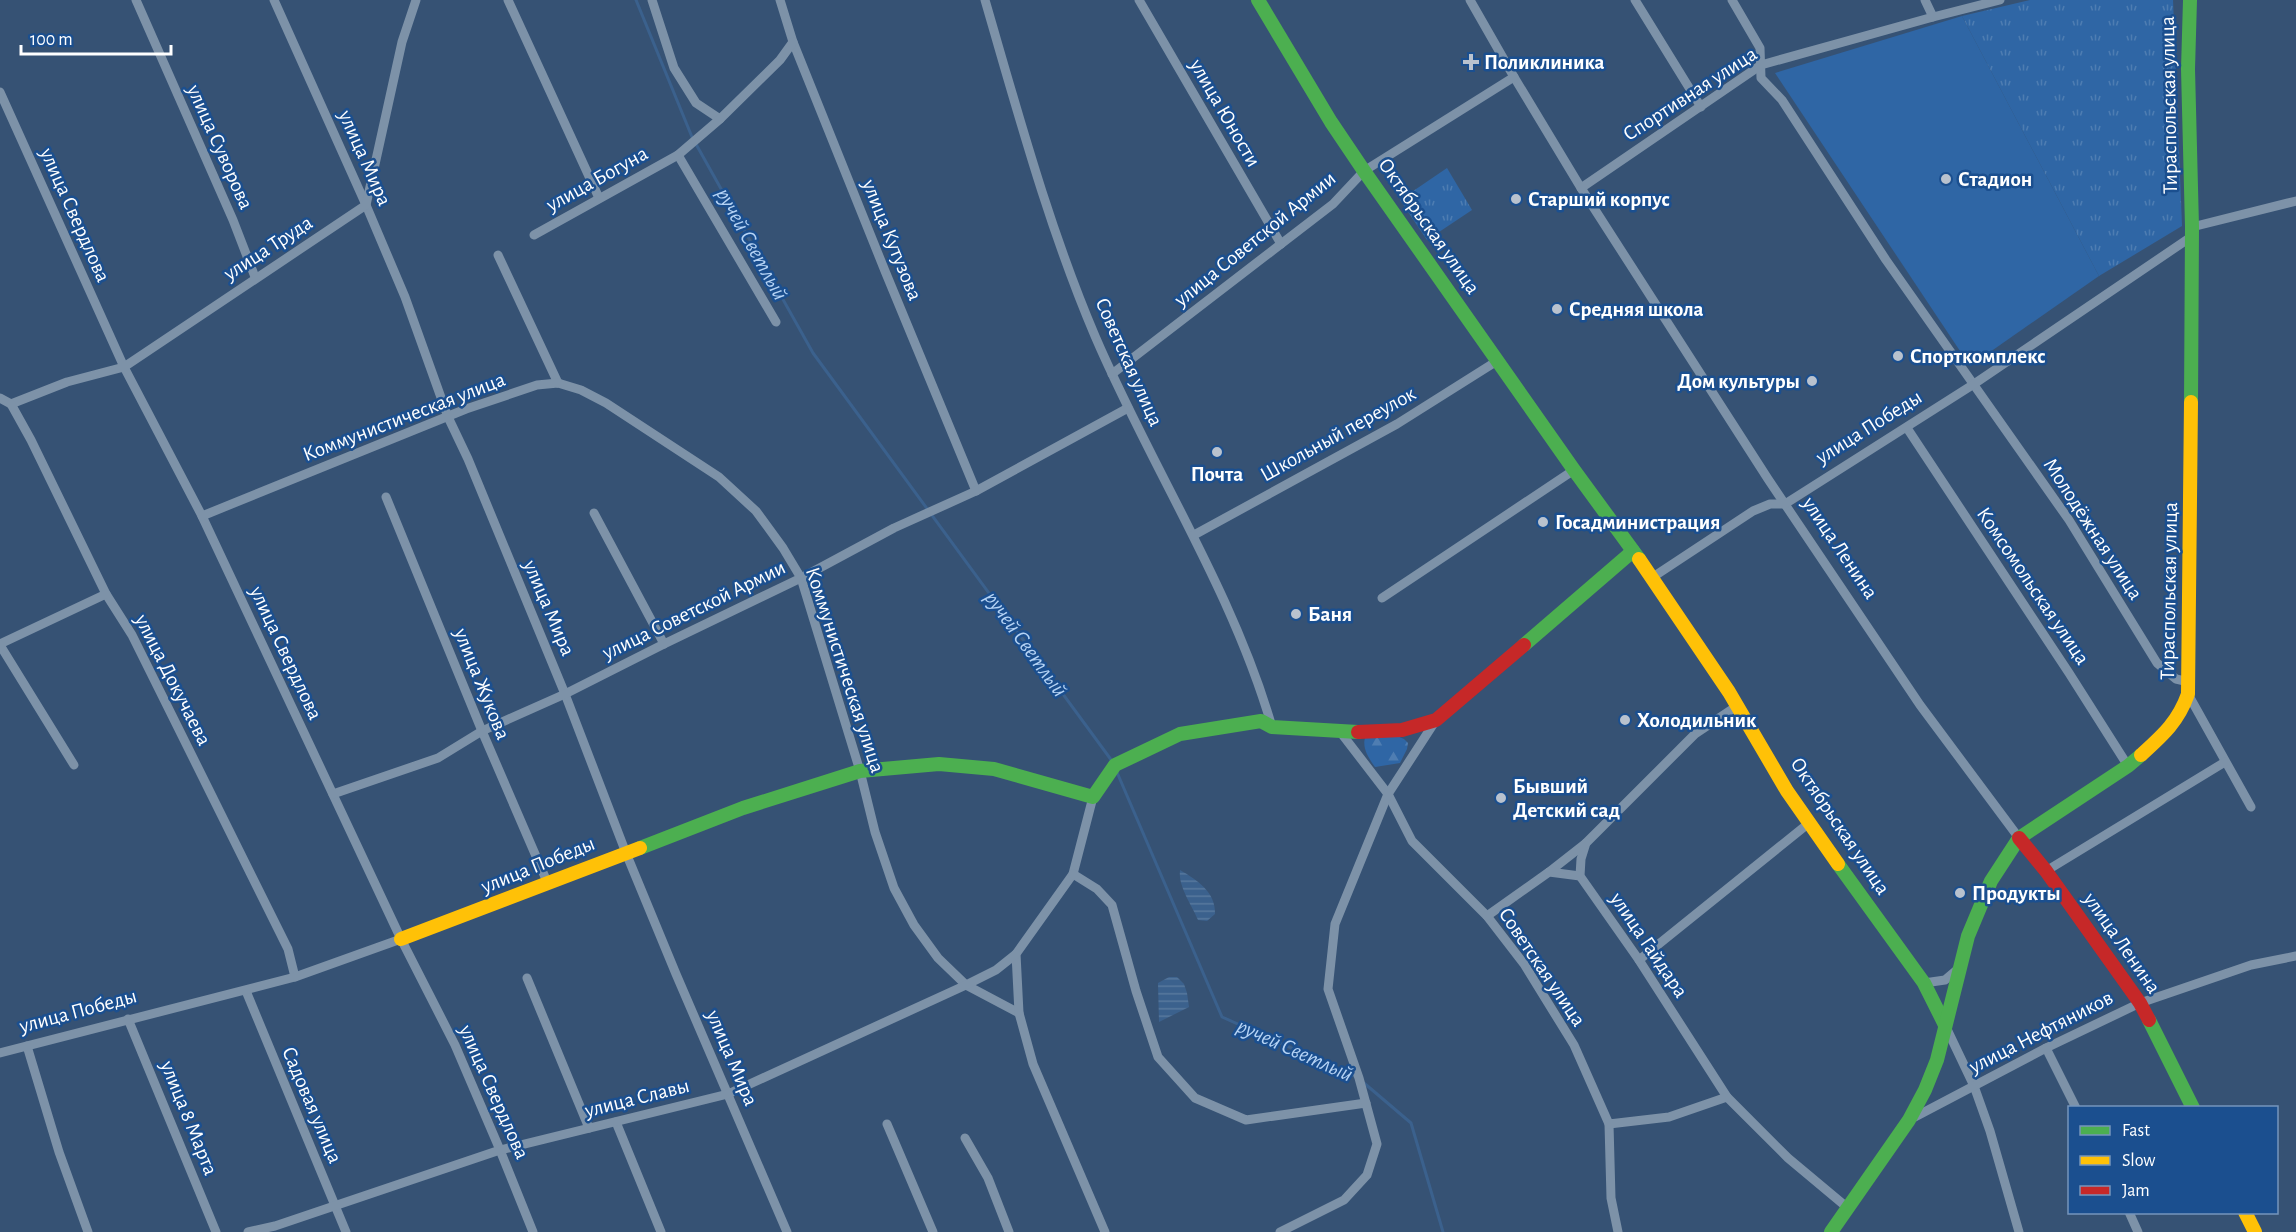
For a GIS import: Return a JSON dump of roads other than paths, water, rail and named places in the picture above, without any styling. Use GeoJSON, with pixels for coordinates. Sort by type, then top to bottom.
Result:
{"type":"FeatureCollection","features":[{"type":"Feature","properties":{"kind":"street","name":"улица Суворова"},"geometry":{"type":"LineString","coordinates":[[136,0],[255,277]]}},
{"type":"Feature","properties":{"kind":"street","name":"улица Мира"},"geometry":{"type":"LineString","coordinates":[[274,0],[405,297],[448,417],[565,694],[626,853],[788,1232]]}},
{"type":"Feature","properties":{"kind":"street"},"geometry":{"type":"LineString","coordinates":[[366,205],[402,42],[416,0]]}},
{"type":"Feature","properties":{"kind":"street"},"geometry":{"type":"LineString","coordinates":[[508,0],[599,198]]}},
{"type":"Feature","properties":{"kind":"street"},"geometry":{"type":"LineString","coordinates":[[652,0],[674,68],[696,104],[720,119]]}},
{"type":"Feature","properties":{"kind":"street","name":"Советская улица"},"geometry":{"type":"LineString","coordinates":[[985,0],[1065,260],[1112,374],[1194,536],[1253,669],[1272,727]]}},
{"type":"Feature","properties":{"kind":"street","name":"улица Юности"},"geometry":{"type":"LineString","coordinates":[[1139,0],[1281,244]]}},
{"type":"Feature","properties":{"kind":"street","name":"Октябрьская улица"},"geometry":{"type":"LineString","coordinates":[[1258,0],[1331,123],[1574,470],[1653,577],[1737,706],[1787,791],[1924,983],[1974,1086],[1990,1131],[2019,1232]]}},
{"type":"Feature","properties":{"kind":"street","name":"улица Ленина"},"geometry":{"type":"LineString","coordinates":[[1470,0],[1581,188],[1785,504],[1920,705],[2046,871],[2140,1003],[2192,1106]]}},
{"type":"Feature","properties":{"kind":"street"},"geometry":{"type":"LineString","coordinates":[[1635,0],[1701,107]]}},
{"type":"Feature","properties":{"kind":"street"},"geometry":{"type":"LineString","coordinates":[[1732,0],[1760,48],[1761,65]]}},
{"type":"Feature","properties":{"kind":"street"},"geometry":{"type":"LineString","coordinates":[[1925,0],[1933,17]]}},
{"type":"Feature","properties":{"kind":"street","name":"Спортивная улица"},"geometry":{"type":"LineString","coordinates":[[1581,188],[1761,65],[2000,0]]}},
{"type":"Feature","properties":{"kind":"street","name":"Тираспольская улица"},"geometry":{"type":"LineString","coordinates":[[1831,1232],[1909,1120],[1937,1060],[1968,936],[1979,906],[1991,881],[2019,838],[2128,766],[2170,728],[2181,713],[2189,688],[2192,232],[2188,69],[2190,0]]}},
{"type":"Feature","properties":{"kind":"street","name":"улица Кутузова"},"geometry":{"type":"LineString","coordinates":[[782,1],[793,42],[976,490]]}},
{"type":"Feature","properties":{"kind":"street","name":"улица Богуна"},"geometry":{"type":"LineString","coordinates":[[534,235],[678,155],[720,119],[780,60],[793,42]]}},
{"type":"Feature","properties":{"kind":"street","name":"Молодёжная улица"},"geometry":{"type":"LineString","coordinates":[[1761,65],[1761,78],[1782,100],[1884,257],[2069,520],[2157,663],[2189,688]]}},
{"type":"Feature","properties":{"kind":"street","name":"улица Советской Армии"},"geometry":{"type":"LineString","coordinates":[[1112,374],[1334,204],[1364,171],[1514,77]]}},
{"type":"Feature","properties":{"kind":"street","name":"улица Свердлова"},"geometry":{"type":"LineString","coordinates":[[0,92],[124,367],[202,516],[401,939],[455,1045],[533,1232]]}},
{"type":"Feature","properties":{"kind":"street","name":"улица Богуна"},"geometry":{"type":"LineString","coordinates":[[678,155],[776,322]]}},
{"type":"Feature","properties":{"kind":"street","name":"улица Победы"},"geometry":{"type":"LineString","coordinates":[[1653,577],[1753,511],[1770,504],[1785,504],[1907,428],[2192,232],[2296,201]]}},
{"type":"Feature","properties":{"kind":"street","name":"улица Труда"},"geometry":{"type":"LineString","coordinates":[[11,404],[67,382],[124,367],[255,277],[366,205]]}},
{"type":"Feature","properties":{"kind":"street"},"geometry":{"type":"LineString","coordinates":[[498,255],[558,383]]}},
{"type":"Feature","properties":{"kind":"street","name":"Школьный переулок"},"geometry":{"type":"LineString","coordinates":[[1194,536],[1396,424],[1497,361]]}},
{"type":"Feature","properties":{"kind":"street","name":"Коммунистическая улица"},"geometry":{"type":"LineString","coordinates":[[202,516],[466,409],[537,385],[558,383],[581,390],[606,403],[719,477],[756,511],[783,548],[801,578],[860,771],[874,832],[894,888],[914,925],[938,957],[966,985],[1019,1013]]}},
{"type":"Feature","properties":{"kind":"street"},"geometry":{"type":"LineString","coordinates":[[0,398],[11,404]]}},
{"type":"Feature","properties":{"kind":"street","name":"улица Докучаева"},"geometry":{"type":"LineString","coordinates":[[11,404],[106,594],[138,645],[288,949],[295,977]]}},
{"type":"Feature","properties":{"kind":"street","name":"улица Советской Армии"},"geometry":{"type":"LineString","coordinates":[[333,794],[438,758],[482,731],[565,694],[801,578],[894,528],[976,490],[1128,408]]}},
{"type":"Feature","properties":{"kind":"street","name":"Комсомольская улица"},"geometry":{"type":"LineString","coordinates":[[1907,428],[2128,766]]}},
{"type":"Feature","properties":{"kind":"street"},"geometry":{"type":"LineString","coordinates":[[1382,598],[1574,470]]}},
{"type":"Feature","properties":{"kind":"street","name":"улица Жукова"},"geometry":{"type":"LineString","coordinates":[[386,497],[482,731],[548,884]]}},
{"type":"Feature","properties":{"kind":"street"},"geometry":{"type":"LineString","coordinates":[[594,513],[664,644]]}},
{"type":"Feature","properties":{"kind":"street"},"geometry":{"type":"LineString","coordinates":[[1280,1232],[1344,1200],[1367,1175],[1377,1144],[1366,1103],[1328,989],[1335,924],[1388,795],[1437,720],[1633,551]]}},
{"type":"Feature","properties":{"kind":"street"},"geometry":{"type":"LineString","coordinates":[[74,765],[0,644],[106,594]]}},
{"type":"Feature","properties":{"kind":"street"},"geometry":{"type":"LineString","coordinates":[[2189,688],[2225,762],[2251,807]]}},
{"type":"Feature","properties":{"kind":"street"},"geometry":{"type":"LineString","coordinates":[[1487,916],[1586,843],[1695,734],[1737,706]]}},
{"type":"Feature","properties":{"kind":"street"},"geometry":{"type":"LineString","coordinates":[[1106,1232],[1033,1064],[1019,1013],[1016,954],[1073,874],[1093,797],[1115,765],[1180,734],[1261,721],[1272,727],[1365,732],[1402,730],[1437,720]]}},
{"type":"Feature","properties":{"kind":"street","name":"Советская улица"},"geometry":{"type":"LineString","coordinates":[[1338,729],[1388,795],[1412,841],[1487,916],[1524,964],[1574,1046],[1609,1124],[1611,1198],[1618,1232]]}},
{"type":"Feature","properties":{"kind":"street"},"geometry":{"type":"LineString","coordinates":[[2046,871],[2225,762]]}},
{"type":"Feature","properties":{"kind":"street","name":"улица Победы"},"geometry":{"type":"LineString","coordinates":[[0,1053],[295,977],[548,884],[744,808],[860,771],[939,764],[994,769],[1093,797]]}},
{"type":"Feature","properties":{"kind":"street"},"geometry":{"type":"LineString","coordinates":[[1639,960],[1809,823]]}},
{"type":"Feature","properties":{"kind":"street"},"geometry":{"type":"LineString","coordinates":[[1549,872],[1580,876],[1581,859],[1586,843]]}},
{"type":"Feature","properties":{"kind":"street"},"geometry":{"type":"LineString","coordinates":[[1073,874],[1097,889],[1112,905],[1136,991],[1158,1057],[1195,1098],[1246,1120],[1366,1103]]}},
{"type":"Feature","properties":{"kind":"street","name":"улица Гайдара"},"geometry":{"type":"LineString","coordinates":[[1580,876],[1639,960],[1727,1097],[1788,1158],[1849,1209]]}},
{"type":"Feature","properties":{"kind":"street","name":"улица Славы"},"geometry":{"type":"LineString","coordinates":[[248,1232],[275,1226],[500,1150],[728,1094],[966,985],[996,970],[1016,954]]}},
{"type":"Feature","properties":{"kind":"street","name":"улица Нефтяников"},"geometry":{"type":"LineString","coordinates":[[1909,1120],[2046,1048],[2140,1003],[2251,964],[2296,956]]}},
{"type":"Feature","properties":{"kind":"street"},"geometry":{"type":"LineString","coordinates":[[1924,983],[1945,980],[1953,975],[1961,964]]}},
{"type":"Feature","properties":{"kind":"street"},"geometry":{"type":"LineString","coordinates":[[527,978],[589,1128]]}},
{"type":"Feature","properties":{"kind":"street","name":"Садовая улица"},"geometry":{"type":"LineString","coordinates":[[246,991],[346,1232]]}},
{"type":"Feature","properties":{"kind":"street","name":"улица 8 Марта"},"geometry":{"type":"LineString","coordinates":[[128,1019],[216,1232]]}},
{"type":"Feature","properties":{"kind":"street"},"geometry":{"type":"LineString","coordinates":[[27,1046],[59,1152],[88,1232]]}},
{"type":"Feature","properties":{"kind":"street"},"geometry":{"type":"LineString","coordinates":[[2046,1048],[2075,1106]]}},
{"type":"Feature","properties":{"kind":"street"},"geometry":{"type":"LineString","coordinates":[[1609,1124],[1669,1117],[1727,1097]]}},
{"type":"Feature","properties":{"kind":"street"},"geometry":{"type":"LineString","coordinates":[[616,1122],[661,1232]]}},
{"type":"Feature","properties":{"kind":"street"},"geometry":{"type":"LineString","coordinates":[[887,1124],[933,1232]]}},
{"type":"Feature","properties":{"kind":"street"},"geometry":{"type":"LineString","coordinates":[[965,1138],[988,1178],[1009,1232]]}},
{"type":"Feature","properties":{"kind":"street"},"geometry":{"type":"LineString","coordinates":[[2130,1214],[2139,1232]]}},
{"type":"Feature","properties":{"kind":"street"},"geometry":{"type":"LineString","coordinates":[[2246,1214],[2255,1232]]}},
{"type":"Feature","properties":{"kind":"waterway","name":"ручей Светлый"},"geometry":{"type":"LineString","coordinates":[[636,0],[692,137],[813,353],[1112,761]]}},
{"type":"Feature","properties":{"kind":"waterway","name":"ручей Светлый"},"geometry":{"type":"LineString","coordinates":[[1116,770],[1222,1017],[1356,1077]]}},
{"type":"Feature","properties":{"kind":"waterway","name":"ручей Светлый"},"geometry":{"type":"LineString","coordinates":[[1364,1083],[1411,1123],[1443,1232]]}},
{"type":"Feature","properties":{"kind":"place","name":"Поликлиника"},"geometry":{"type":"Point","coordinates":[1471,62]}},
{"type":"Feature","properties":{"kind":"place","name":"Стадион"},"geometry":{"type":"Point","coordinates":[1946,179]}},
{"type":"Feature","properties":{"kind":"place","name":"Старший корпус"},"geometry":{"type":"Point","coordinates":[1516,199]}},
{"type":"Feature","properties":{"kind":"place","name":"Средняя школа"},"geometry":{"type":"Point","coordinates":[1557,309]}},
{"type":"Feature","properties":{"kind":"place","name":"Спорткомплекс"},"geometry":{"type":"Point","coordinates":[1898,356]}},
{"type":"Feature","properties":{"kind":"place","name":"Дом культуры"},"geometry":{"type":"Point","coordinates":[1812,381]}},
{"type":"Feature","properties":{"kind":"place","name":"Почта"},"geometry":{"type":"Point","coordinates":[1217,452]}},
{"type":"Feature","properties":{"kind":"place","name":"Госадминистрация"},"geometry":{"type":"Point","coordinates":[1543,522]}},
{"type":"Feature","properties":{"kind":"place","name":"Баня"},"geometry":{"type":"Point","coordinates":[1296,614]}},
{"type":"Feature","properties":{"kind":"place","name":"Холодильник"},"geometry":{"type":"Point","coordinates":[1625,720]}},
{"type":"Feature","properties":{"kind":"place","name":"Бывший Детский сад"},"geometry":{"type":"Point","coordinates":[1501,798]}},
{"type":"Feature","properties":{"kind":"place","name":"Продукты"},"geometry":{"type":"Point","coordinates":[1960,893]}}]}
